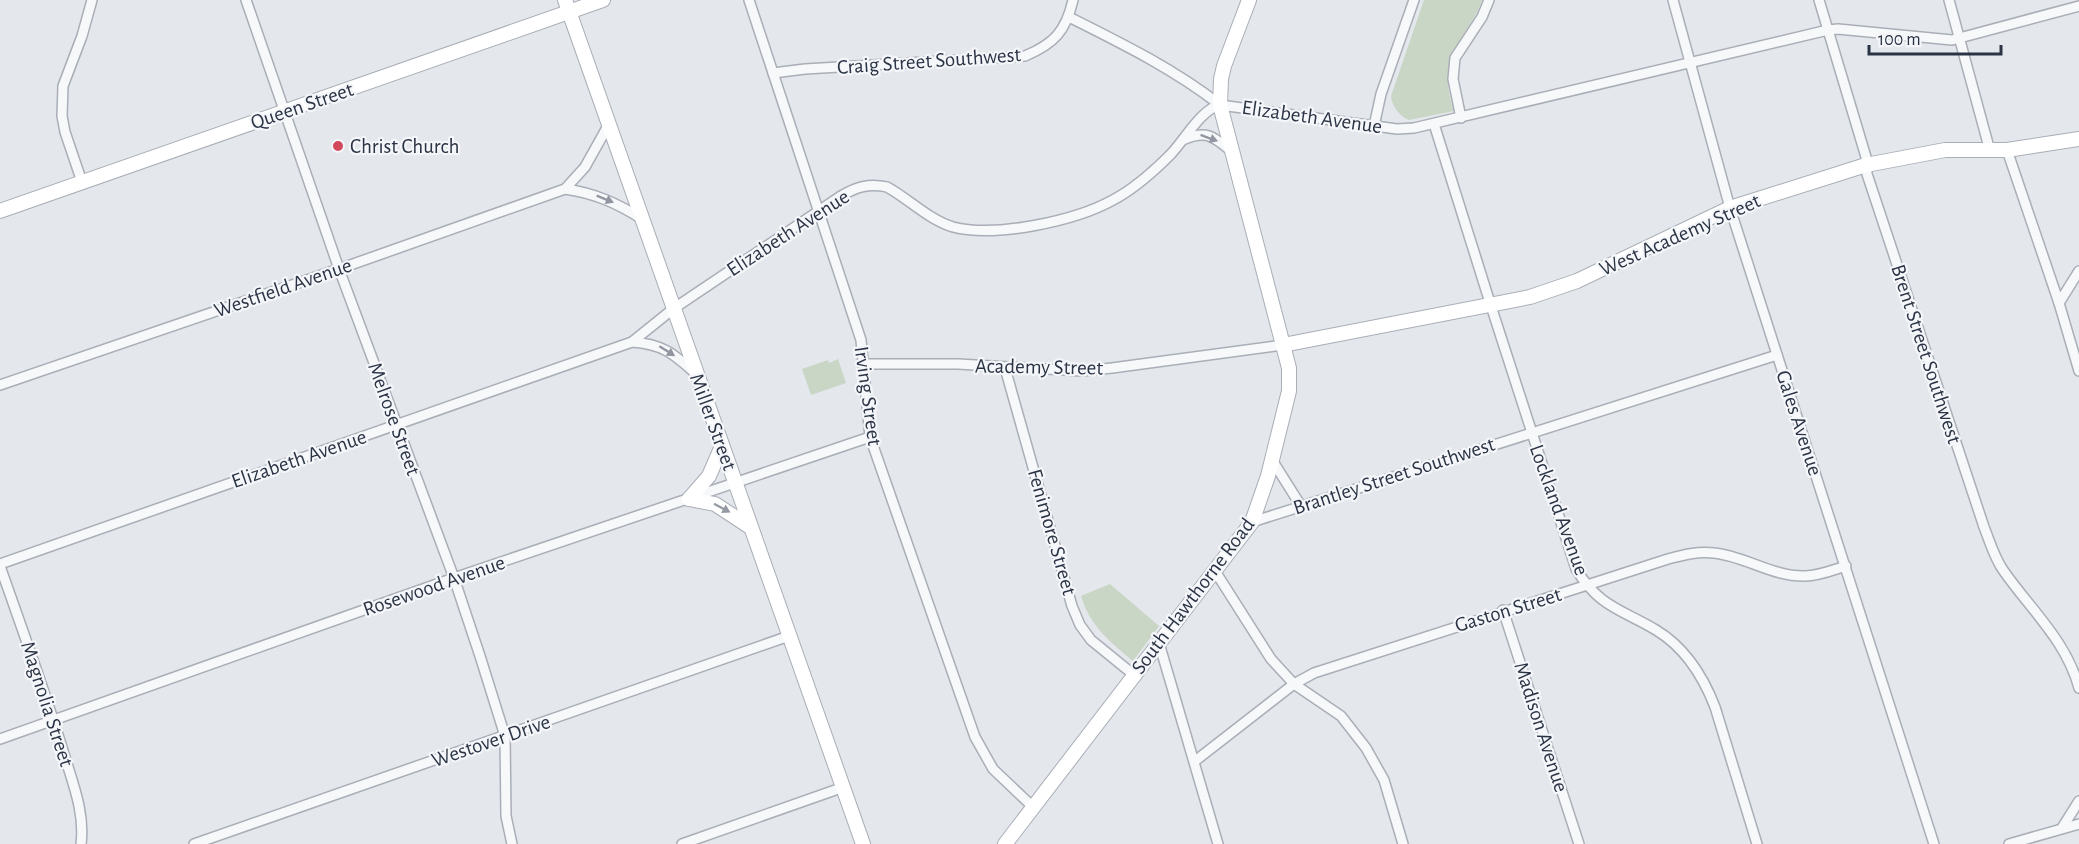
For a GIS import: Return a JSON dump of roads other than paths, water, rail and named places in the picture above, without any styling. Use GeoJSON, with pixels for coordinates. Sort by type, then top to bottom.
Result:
{"type":"FeatureCollection","features":[{"type":"Feature","properties":{"kind":"main road","name":"Queen Street"},"geometry":{"type":"LineString","coordinates":[[0,211],[285,111],[568,6],[603,0]]}},
{"type":"Feature","properties":{"kind":"main road","name":"South Hawthorne Road"},"geometry":{"type":"LineString","coordinates":[[1005,844],[1252,522],[1272,460],[1290,380],[1283,345],[1220,105],[1222,72],[1249,0]]}},
{"type":"Feature","properties":{"kind":"main road","name":"Miller Street"},"geometry":{"type":"LineString","coordinates":[[568,6],[863,844]]}},
{"type":"Feature","properties":{"kind":"main road","name":"West Academy Street"},"geometry":{"type":"LineString","coordinates":[[1283,345],[1530,297],[1577,281],[1730,208],[1866,165],[1945,150],[1990,152],[2079,139]]}},
{"type":"Feature","properties":{"kind":"main road"},"geometry":{"type":"LineString","coordinates":[[689,499],[710,476],[722,446]]}},
{"type":"Feature","properties":{"kind":"main road"},"geometry":{"type":"LineString","coordinates":[[689,499],[715,504],[750,527]]}},
{"type":"Feature","properties":{"kind":"street"},"geometry":{"type":"LineString","coordinates":[[82,182],[65,132],[62,116],[63,86],[92,0]]}},
{"type":"Feature","properties":{"kind":"street","name":"Melrose Street"},"geometry":{"type":"LineString","coordinates":[[246,0],[339,270],[454,578],[505,736],[506,816],[512,844]]}},
{"type":"Feature","properties":{"kind":"street","name":"Irving Street"},"geometry":{"type":"LineString","coordinates":[[749,0],[861,340],[870,437],[975,737],[993,770],[1033,807]]}},
{"type":"Feature","properties":{"kind":"street","name":"Craig Street Southwest"},"geometry":{"type":"LineString","coordinates":[[773,73],[805,69],[1025,56],[1049,44],[1069,17],[1073,0]]}},
{"type":"Feature","properties":{"kind":"street"},"geometry":{"type":"LineString","coordinates":[[1374,126],[1381,94],[1414,0]]}},
{"type":"Feature","properties":{"kind":"street"},"geometry":{"type":"LineString","coordinates":[[1461,118],[1453,79],[1455,58],[1482,17],[1488,0]]}},
{"type":"Feature","properties":{"kind":"street","name":"Gales Avenue"},"geometry":{"type":"LineString","coordinates":[[1672,0],[1730,208],[1934,844]]}},
{"type":"Feature","properties":{"kind":"street","name":"Brent Street Southwest"},"geometry":{"type":"LineString","coordinates":[[1819,0],[1866,157],[1867,174],[1962,467],[1990,544],[2004,571],[2032,605],[2060,645],[2070,663],[2079,688]]}},
{"type":"Feature","properties":{"kind":"street"},"geometry":{"type":"LineString","coordinates":[[1950,0],[1990,152]]}},
{"type":"Feature","properties":{"kind":"street","name":"Elizabeth Avenue"},"geometry":{"type":"LineString","coordinates":[[0,565],[632,342],[673,309],[851,190],[879,185],[897,193],[952,226],[988,230],[1029,226],[1065,218],[1110,202],[1144,180],[1183,140],[1199,118],[1212,107],[1220,105],[1397,129],[1414,128],[1828,30],[1838,29],[1943,40],[1960,39],[2079,6]]}},
{"type":"Feature","properties":{"kind":"street"},"geometry":{"type":"LineString","coordinates":[[1069,17],[1126,46],[1190,83],[1220,105]]}},
{"type":"Feature","properties":{"kind":"street","name":"Westfield Avenue"},"geometry":{"type":"LineString","coordinates":[[0,385],[339,270],[565,189],[585,167],[609,124]]}},
{"type":"Feature","properties":{"kind":"street","name":"Lockland Avenue"},"geometry":{"type":"LineString","coordinates":[[1434,124],[1576,569],[1586,586],[1611,607],[1656,630],[1675,644],[1697,669],[1715,707],[1756,844]]}},
{"type":"Feature","properties":{"kind":"street"},"geometry":{"type":"LineString","coordinates":[[1183,140],[1198,134],[1209,135],[1233,153]]}},
{"type":"Feature","properties":{"kind":"street"},"geometry":{"type":"LineString","coordinates":[[2007,150],[2059,303],[2079,371]]}},
{"type":"Feature","properties":{"kind":"street"},"geometry":{"type":"LineString","coordinates":[[565,189],[587,192],[607,199],[642,219]]}},
{"type":"Feature","properties":{"kind":"street"},"geometry":{"type":"LineString","coordinates":[[2059,303],[2079,271]]}},
{"type":"Feature","properties":{"kind":"street","name":"Elizabeth Avenue"},"geometry":{"type":"LineString","coordinates":[[632,342],[658,345],[679,358],[696,375]]}},
{"type":"Feature","properties":{"kind":"street","name":"Academy Street"},"geometry":{"type":"LineString","coordinates":[[865,364],[958,364],[1082,371],[1283,345]]}},
{"type":"Feature","properties":{"kind":"street","name":"Brantley Street Southwest"},"geometry":{"type":"LineString","coordinates":[[1252,522],[1777,355]]}},
{"type":"Feature","properties":{"kind":"street","name":"Fenimore Street"},"geometry":{"type":"LineString","coordinates":[[1005,368],[1072,606],[1080,625],[1091,640],[1134,675]]}},
{"type":"Feature","properties":{"kind":"street","name":"Rosewood Avenue"},"geometry":{"type":"LineString","coordinates":[[0,739],[454,578],[870,437]]}},
{"type":"Feature","properties":{"kind":"street"},"geometry":{"type":"LineString","coordinates":[[1272,460],[1301,506]]}},
{"type":"Feature","properties":{"kind":"street","name":"Gaston Street"},"geometry":{"type":"LineString","coordinates":[[1195,761],[1294,684],[1314,673],[1503,610],[1668,559],[1703,552],[1727,555],[1766,569],[1799,576],[1817,575],[1846,566]]}},
{"type":"Feature","properties":{"kind":"street","name":"Magnolia Street"},"geometry":{"type":"LineString","coordinates":[[0,565],[53,720],[81,812],[81,844]]}},
{"type":"Feature","properties":{"kind":"street"},"geometry":{"type":"LineString","coordinates":[[1215,571],[1263,649],[1294,684],[1341,716],[1366,748],[1384,780],[1403,844]]}},
{"type":"Feature","properties":{"kind":"street","name":"Madison Avenue"},"geometry":{"type":"LineString","coordinates":[[1503,610],[1579,844]]}},
{"type":"Feature","properties":{"kind":"street","name":"Westover Drive"},"geometry":{"type":"LineString","coordinates":[[194,844],[789,636]]}},
{"type":"Feature","properties":{"kind":"street"},"geometry":{"type":"LineString","coordinates":[[1159,643],[1218,844]]}},
{"type":"Feature","properties":{"kind":"street"},"geometry":{"type":"LineString","coordinates":[[682,844],[842,788]]}},
{"type":"Feature","properties":{"kind":"street"},"geometry":{"type":"LineString","coordinates":[[2062,828],[2079,801]]}},
{"type":"Feature","properties":{"kind":"street"},"geometry":{"type":"LineString","coordinates":[[2009,844],[2079,824]]}},
{"type":"Feature","properties":{"kind":"place","name":"Christ Church"},"geometry":{"type":"Point","coordinates":[338,146]}}]}
